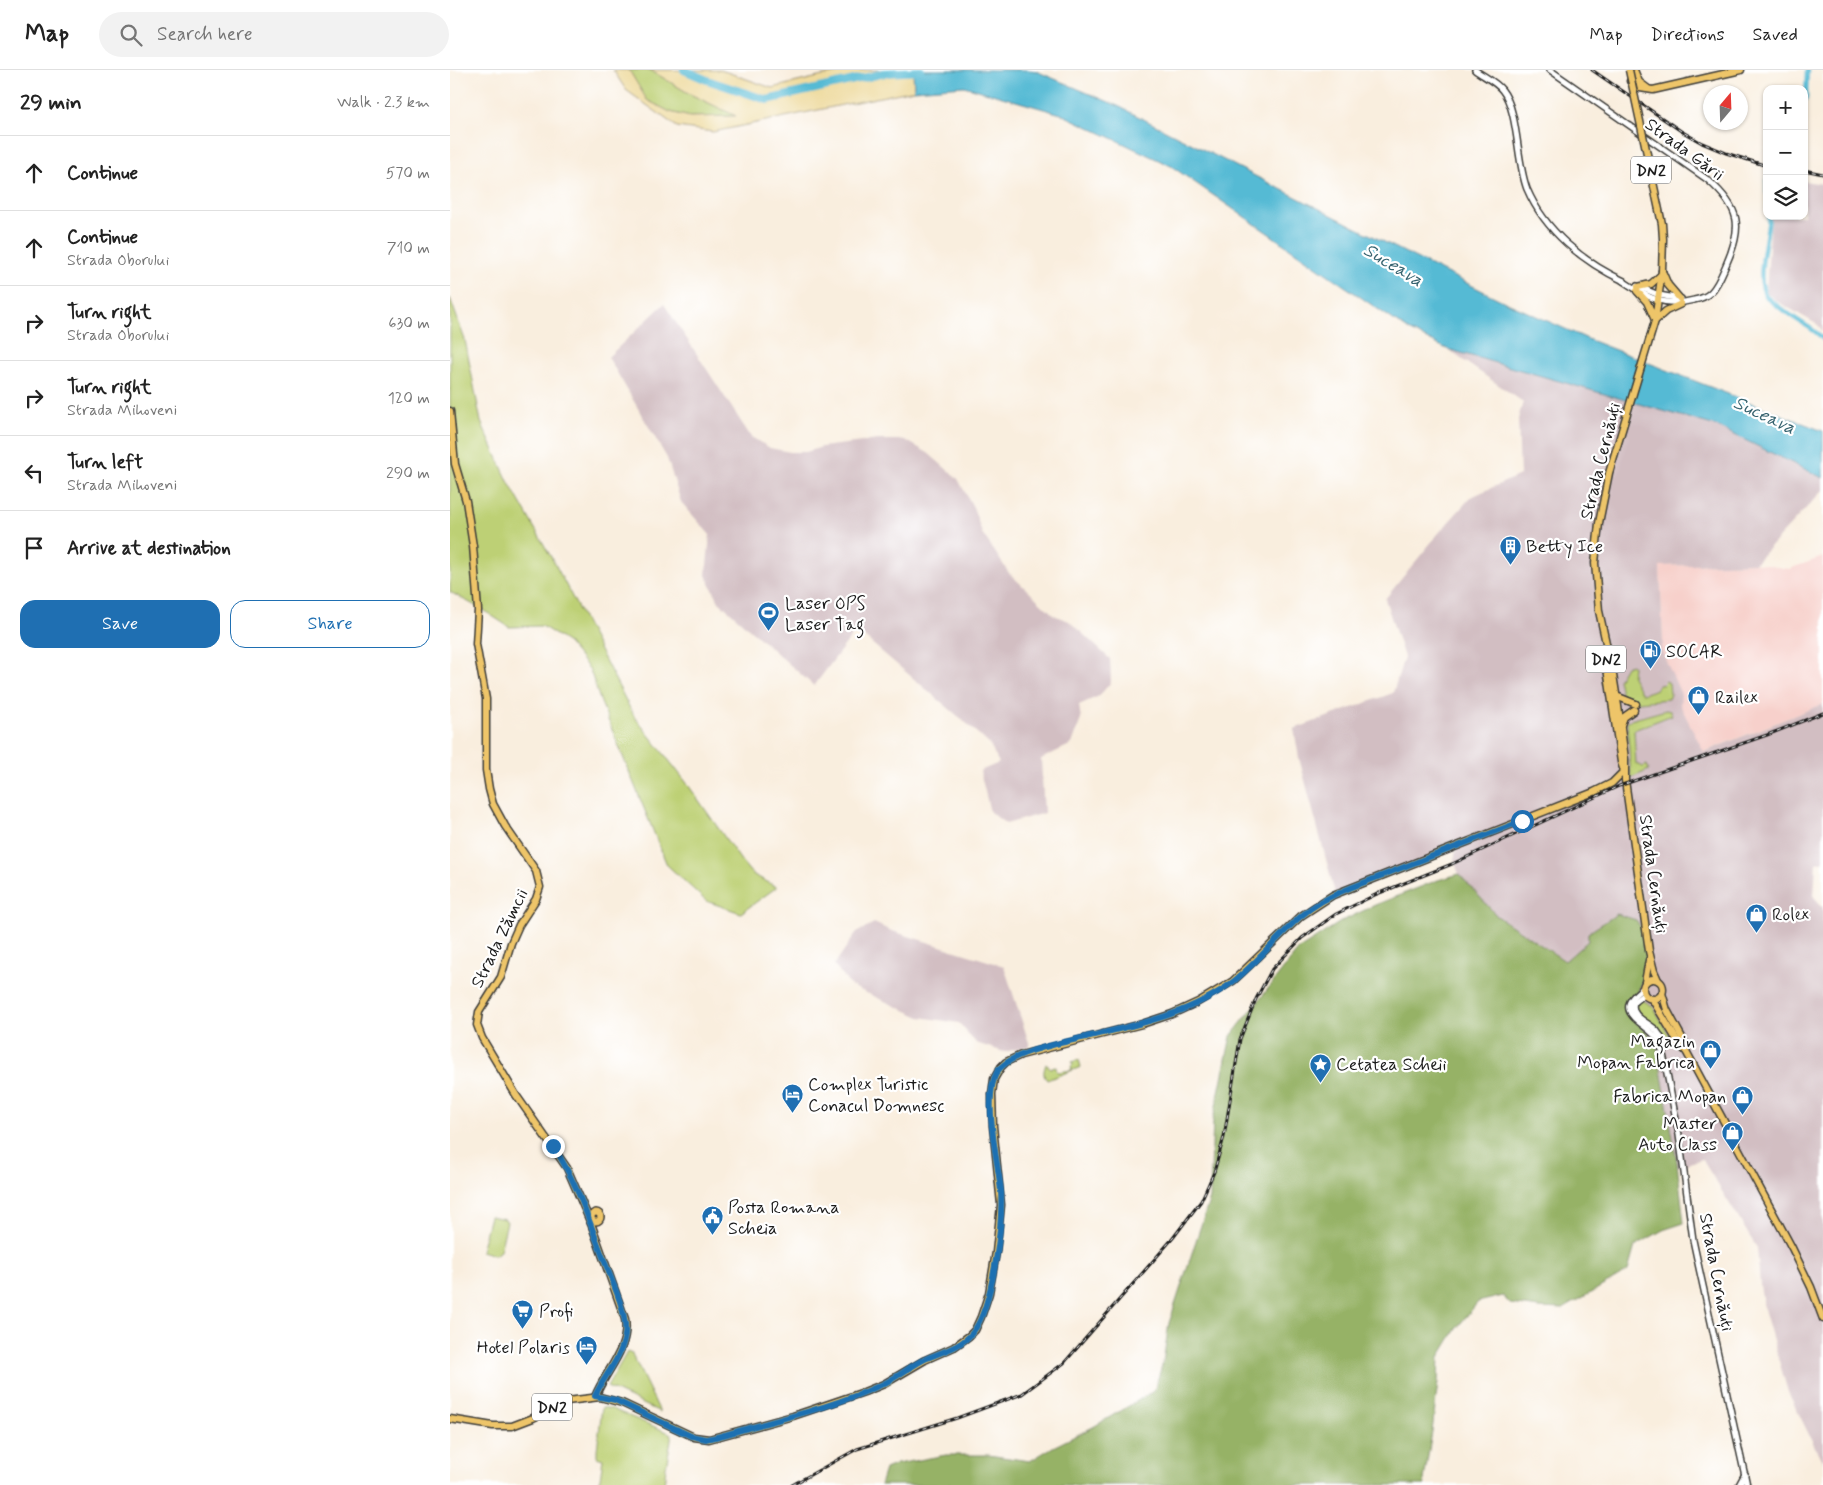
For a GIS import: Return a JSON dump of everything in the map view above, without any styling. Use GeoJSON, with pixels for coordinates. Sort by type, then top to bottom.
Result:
{"type":"FeatureCollection","features":[{"type":"Feature","properties":{"kind":"main road"},"geometry":{"type":"LineString","coordinates":[[1628,70],[1630,80],[1634,85],[1644,90],[1653,90],[1741,70]]}},
{"type":"Feature","properties":{"kind":"main road","name":"DN2"},"geometry":{"type":"LineString","coordinates":[[1628,70],[1664,239],[1662,272],[1655,321]]}},
{"type":"Feature","properties":{"kind":"main road"},"geometry":{"type":"LineString","coordinates":[[1634,70],[1639,82],[1644,87],[1653,90]]}},
{"type":"Feature","properties":{"kind":"main road"},"geometry":{"type":"LineString","coordinates":[[1662,272],[1668,285],[1681,301],[1655,321],[1647,302],[1638,289],[1651,284],[1662,272]]}},
{"type":"Feature","properties":{"kind":"main road","name":"Strada Cernăuți"},"geometry":{"type":"LineString","coordinates":[[1624,771],[1620,762],[1600,630],[1594,568],[1607,480],[1655,321]]}},
{"type":"Feature","properties":{"kind":"main road","name":"Strada Zămcii"},"geometry":{"type":"LineString","coordinates":[[450,411],[454,458],[471,526],[478,610],[476,644],[486,699],[486,760],[489,789],[493,804],[505,826],[536,871],[540,887],[536,899],[522,918],[514,934],[500,981],[480,1009],[476,1022],[482,1038],[506,1078],[564,1163],[592,1219],[626,1326],[621,1349],[595,1396]]}},
{"type":"Feature","properties":{"kind":"main road","name":"Strada Cernăuți"},"geometry":{"type":"LineString","coordinates":[[1599,611],[1621,726],[1625,759],[1624,771],[1649,951],[1658,980]]}},
{"type":"Feature","properties":{"kind":"main road"},"geometry":{"type":"LineString","coordinates":[[1616,696],[1635,707],[1624,717],[1621,726]]}},
{"type":"Feature","properties":{"kind":"main road","name":"DN2"},"geometry":{"type":"LineString","coordinates":[[450,1419],[494,1426],[512,1426],[567,1401],[595,1396],[622,1404],[694,1437],[709,1438],[793,1416],[872,1389],[890,1381],[925,1360],[954,1347],[975,1330],[992,1281],[1002,1205],[992,1111],[992,1088],[996,1073],[1006,1062],[1021,1054],[1142,1024],[1172,1014],[1198,1002],[1238,977],[1301,916],[1329,897],[1594,792],[1612,783],[1624,771]]}},
{"type":"Feature","properties":{"kind":"main road","name":"Strada Cernăuți"},"geometry":{"type":"LineString","coordinates":[[1644,988],[1647,978],[1649,951]]}},
{"type":"Feature","properties":{"kind":"main road"},"geometry":{"type":"LineString","coordinates":[[1686,1051],[1686,1045],[1666,1010],[1662,993],[1663,986],[1658,980],[1651,979],[1644,988],[1678,1042],[1686,1051],[1792,1248],[1811,1287],[1823,1319]]}},
{"type":"Feature","properties":{"kind":"main road"},"geometry":{"type":"LineString","coordinates":[[1652,999],[1658,998],[1662,993]]}},
{"type":"Feature","properties":{"kind":"main road"},"geometry":{"type":"LineString","coordinates":[[1665,1047],[1678,1042]]}},
{"type":"Feature","properties":{"kind":"street","name":"Strada Gării"},"geometry":{"type":"LineString","coordinates":[[1474,70],[1501,88],[1508,100],[1527,189],[1548,222],[1574,250],[1591,263],[1658,298],[1691,301],[1702,298],[1711,292],[1734,245],[1736,233],[1736,218],[1726,197],[1690,166],[1550,70]]}},
{"type":"Feature","properties":{"kind":"street","name":"Strada Cernăuți"},"geometry":{"type":"LineString","coordinates":[[1644,988],[1634,1002],[1634,1011],[1637,1016],[1659,1033],[1665,1047],[1665,1062]]}},
{"type":"Feature","properties":{"kind":"street","name":"Strada Cernăuți"},"geometry":{"type":"LineString","coordinates":[[1644,988],[1631,998],[1629,1003],[1630,1014],[1660,1042],[1665,1062],[1679,1135],[1695,1249],[1747,1485]]}},
{"type":"Feature","properties":{"kind":"street"},"geometry":{"type":"LineString","coordinates":[[1739,1485],[1745,1474]]}},
{"type":"Feature","properties":{"kind":"shaded area"},"geometry":{"type":"Polygon","coordinates":[[[1808,182],[1823,184],[1823,332],[1818,325],[1775,300],[1766,292],[1771,220],[1808,220],[1808,182]]]}},
{"type":"Feature","properties":{"kind":"shaded area"},"geometry":{"type":"Polygon","coordinates":[[[664,304],[751,437],[770,448],[790,452],[806,452],[822,447],[878,440],[905,440],[928,453],[958,479],[973,507],[982,533],[1009,573],[1054,615],[1069,621],[1110,659],[1111,682],[1099,696],[1079,705],[1081,719],[1072,744],[1041,759],[1044,813],[1006,824],[990,812],[980,771],[999,763],[990,745],[856,630],[814,686],[719,602],[706,575],[710,535],[681,502],[667,458],[608,357],[664,304]]]}},
{"type":"Feature","properties":{"kind":"shaded area"},"geometry":{"type":"Polygon","coordinates":[[[1447,349],[1716,426],[1823,478],[1823,490],[1755,563],[1660,566],[1663,643],[1661,650],[1681,694],[1680,705],[1704,752],[1823,704],[1823,861],[1816,863],[1814,897],[1823,907],[1823,1463],[1788,1392],[1764,1309],[1757,1248],[1702,1159],[1677,1167],[1667,1103],[1647,1032],[1630,1016],[1636,921],[1617,914],[1588,933],[1588,941],[1566,961],[1497,916],[1459,874],[1454,860],[1456,850],[1435,856],[1336,897],[1299,758],[1294,729],[1393,693],[1404,657],[1385,599],[1471,497],[1520,475],[1518,419],[1523,402],[1447,349]]]}},
{"type":"Feature","properties":{"kind":"shaded area"},"geometry":{"type":"Polygon","coordinates":[[[1823,557],[1823,704],[1633,780],[1620,647],[1663,643],[1660,566],[1755,563],[1789,569],[1823,557]]]}},
{"type":"Feature","properties":{"kind":"shaded area"},"geometry":{"type":"Polygon","coordinates":[[[874,923],[889,930],[1004,966],[1030,1046],[1004,1052],[976,1043],[959,1023],[920,1017],[851,986],[834,965],[856,933],[874,923]]]}},
{"type":"Feature","properties":{"kind":"green space"},"geometry":{"type":"Polygon","coordinates":[[[629,70],[650,70],[690,94],[737,116],[690,117],[670,112],[646,100],[629,70]]]}},
{"type":"Feature","properties":{"kind":"green space"},"geometry":{"type":"Polygon","coordinates":[[[450,298],[465,340],[481,422],[509,483],[555,564],[634,716],[686,782],[752,874],[777,887],[741,913],[706,901],[667,865],[600,700],[590,670],[568,643],[542,626],[509,627],[450,592],[450,298]]]}},
{"type":"Feature","properties":{"kind":"green space"},"geometry":{"type":"Polygon","coordinates":[[[1631,664],[1633,666],[1632,677],[1642,694],[1657,689],[1658,684],[1662,685],[1666,681],[1669,683],[1670,694],[1668,699],[1639,702],[1622,697],[1618,680],[1626,666],[1631,664]]]}},
{"type":"Feature","properties":{"kind":"green space"},"geometry":{"type":"Polygon","coordinates":[[[1666,710],[1670,711],[1672,715],[1634,730],[1636,764],[1643,767],[1647,765],[1649,770],[1631,778],[1627,721],[1666,710]]]}},
{"type":"Feature","properties":{"kind":"green space"},"geometry":{"type":"Polygon","coordinates":[[[1459,874],[1497,916],[1565,961],[1588,941],[1588,933],[1617,914],[1636,920],[1645,933],[1647,973],[1639,989],[1630,1016],[1653,1038],[1657,1047],[1677,1162],[1684,1223],[1663,1230],[1635,1246],[1628,1271],[1563,1309],[1510,1304],[1503,1296],[1478,1302],[1456,1329],[1439,1357],[1438,1382],[1424,1480],[1425,1485],[880,1485],[885,1469],[897,1464],[946,1455],[988,1455],[1030,1461],[1154,1391],[1163,1362],[1169,1323],[1210,1198],[1213,1120],[1231,1036],[1299,949],[1342,921],[1375,905],[1438,880],[1459,874]]]}},
{"type":"Feature","properties":{"kind":"green space"},"geometry":{"type":"Polygon","coordinates":[[[1642,1000],[1653,1006],[1672,1040],[1666,1043],[1640,1014],[1635,1003],[1642,1000]]]}},
{"type":"Feature","properties":{"kind":"green space"},"geometry":{"type":"Polygon","coordinates":[[[1079,1060],[1081,1067],[1047,1080],[1044,1076],[1046,1064],[1051,1068],[1056,1067],[1057,1072],[1072,1070],[1072,1062],[1079,1060]]]}},
{"type":"Feature","properties":{"kind":"green space"},"geometry":{"type":"Polygon","coordinates":[[[490,1216],[505,1219],[507,1222],[500,1251],[495,1255],[481,1251],[490,1216]]]}},
{"type":"Feature","properties":{"kind":"green space"},"geometry":{"type":"Polygon","coordinates":[[[627,1352],[632,1354],[660,1412],[607,1387],[627,1352]]]}},
{"type":"Feature","properties":{"kind":"green space"},"geometry":{"type":"Polygon","coordinates":[[[602,1407],[612,1409],[672,1434],[664,1485],[599,1485],[603,1459],[597,1457],[597,1450],[602,1407]]]}},
{"type":"Feature","properties":{"kind":"sand"},"geometry":{"type":"Polygon","coordinates":[[[613,70],[629,70],[647,100],[670,112],[690,117],[736,116],[690,94],[650,70],[721,70],[772,88],[848,70],[913,70],[914,90],[713,132],[677,127],[626,90],[613,70]]]}},
{"type":"Feature","properties":{"kind":"water"},"geometry":{"type":"Polygon","coordinates":[[[913,70],[1036,71],[1116,105],[1505,302],[1590,340],[1823,431],[1823,478],[1716,426],[1447,349],[1408,330],[1171,166],[1061,114],[964,86],[914,90],[913,70]]]}},
{"type":"Feature","properties":{"kind":"waterway","name":"Suceava"},"geometry":{"type":"LineString","coordinates":[[684,70],[707,80],[767,100],[885,73],[921,71]]}},
{"type":"Feature","properties":{"kind":"waterway"},"geometry":{"type":"LineString","coordinates":[[1806,85],[1807,70]]}},
{"type":"Feature","properties":{"kind":"waterway"},"geometry":{"type":"LineString","coordinates":[[1768,220],[1762,270],[1763,290],[1767,297],[1823,339]]}},
{"type":"Feature","properties":{"kind":"railway"},"geometry":{"type":"LineString","coordinates":[[1592,70],[1681,131],[1702,143],[1763,165]]}},
{"type":"Feature","properties":{"kind":"railway"},"geometry":{"type":"LineString","coordinates":[[1808,171],[1823,174]]}},
{"type":"Feature","properties":{"kind":"railway"},"geometry":{"type":"LineString","coordinates":[[792,1485],[857,1449],[957,1418],[1022,1394],[1064,1363],[1173,1238],[1201,1201],[1214,1172],[1224,1137],[1240,1039],[1256,999],[1272,969],[1302,938],[1336,914],[1377,894],[1452,864],[1619,786],[1767,735],[1823,713]]}},
{"type":"Feature","properties":{"kind":"place","name":"Betty Ice"},"geometry":{"type":"Point","coordinates":[1510,565]}},
{"type":"Feature","properties":{"kind":"place","name":"Laser OPS Laser Tag"},"geometry":{"type":"Point","coordinates":[769,632]}},
{"type":"Feature","properties":{"kind":"place","name":"SOCAR"},"geometry":{"type":"Point","coordinates":[1650,670]}},
{"type":"Feature","properties":{"kind":"place","name":"Railex"},"geometry":{"type":"Point","coordinates":[1699,716]}},
{"type":"Feature","properties":{"kind":"place","name":"Rolex"},"geometry":{"type":"Point","coordinates":[1756,933]}},
{"type":"Feature","properties":{"kind":"place","name":"Magazin Mopan Fabrica"},"geometry":{"type":"Point","coordinates":[1711,1070]}},
{"type":"Feature","properties":{"kind":"place","name":"Cetatea Scheii"},"geometry":{"type":"Point","coordinates":[1320,1083]}},
{"type":"Feature","properties":{"kind":"place","name":"Complex Turistic Conacul Domnesc"},"geometry":{"type":"Point","coordinates":[792,1113]}},
{"type":"Feature","properties":{"kind":"place","name":"Fabrica Mopan"},"geometry":{"type":"Point","coordinates":[1742,1115]}},
{"type":"Feature","properties":{"kind":"place","name":"Master Auto Class"},"geometry":{"type":"Point","coordinates":[1733,1152]}},
{"type":"Feature","properties":{"kind":"place","name":"Posta Romana Scheia"},"geometry":{"type":"Point","coordinates":[712,1236]}},
{"type":"Feature","properties":{"kind":"place","name":"Profi"},"geometry":{"type":"Point","coordinates":[523,1330]}},
{"type":"Feature","properties":{"kind":"place","name":"Hotel Polaris"},"geometry":{"type":"Point","coordinates":[586,1366]}},
{"type":"Feature","properties":{"kind":"route"},"geometry":{"type":"LineString","coordinates":[[553,1146],[567,1168],[584,1206],[625,1320],[625,1337],[621,1349],[595,1396],[615,1400],[691,1436],[706,1439],[825,1406],[890,1381],[917,1363],[954,1347],[975,1330],[992,1281],[1002,1205],[994,1147],[992,1088],[996,1073],[1006,1062],[1014,1057],[1030,1052],[1151,1021],[1198,1002],[1233,982],[1301,916],[1329,897],[1522,821]]}}]}
